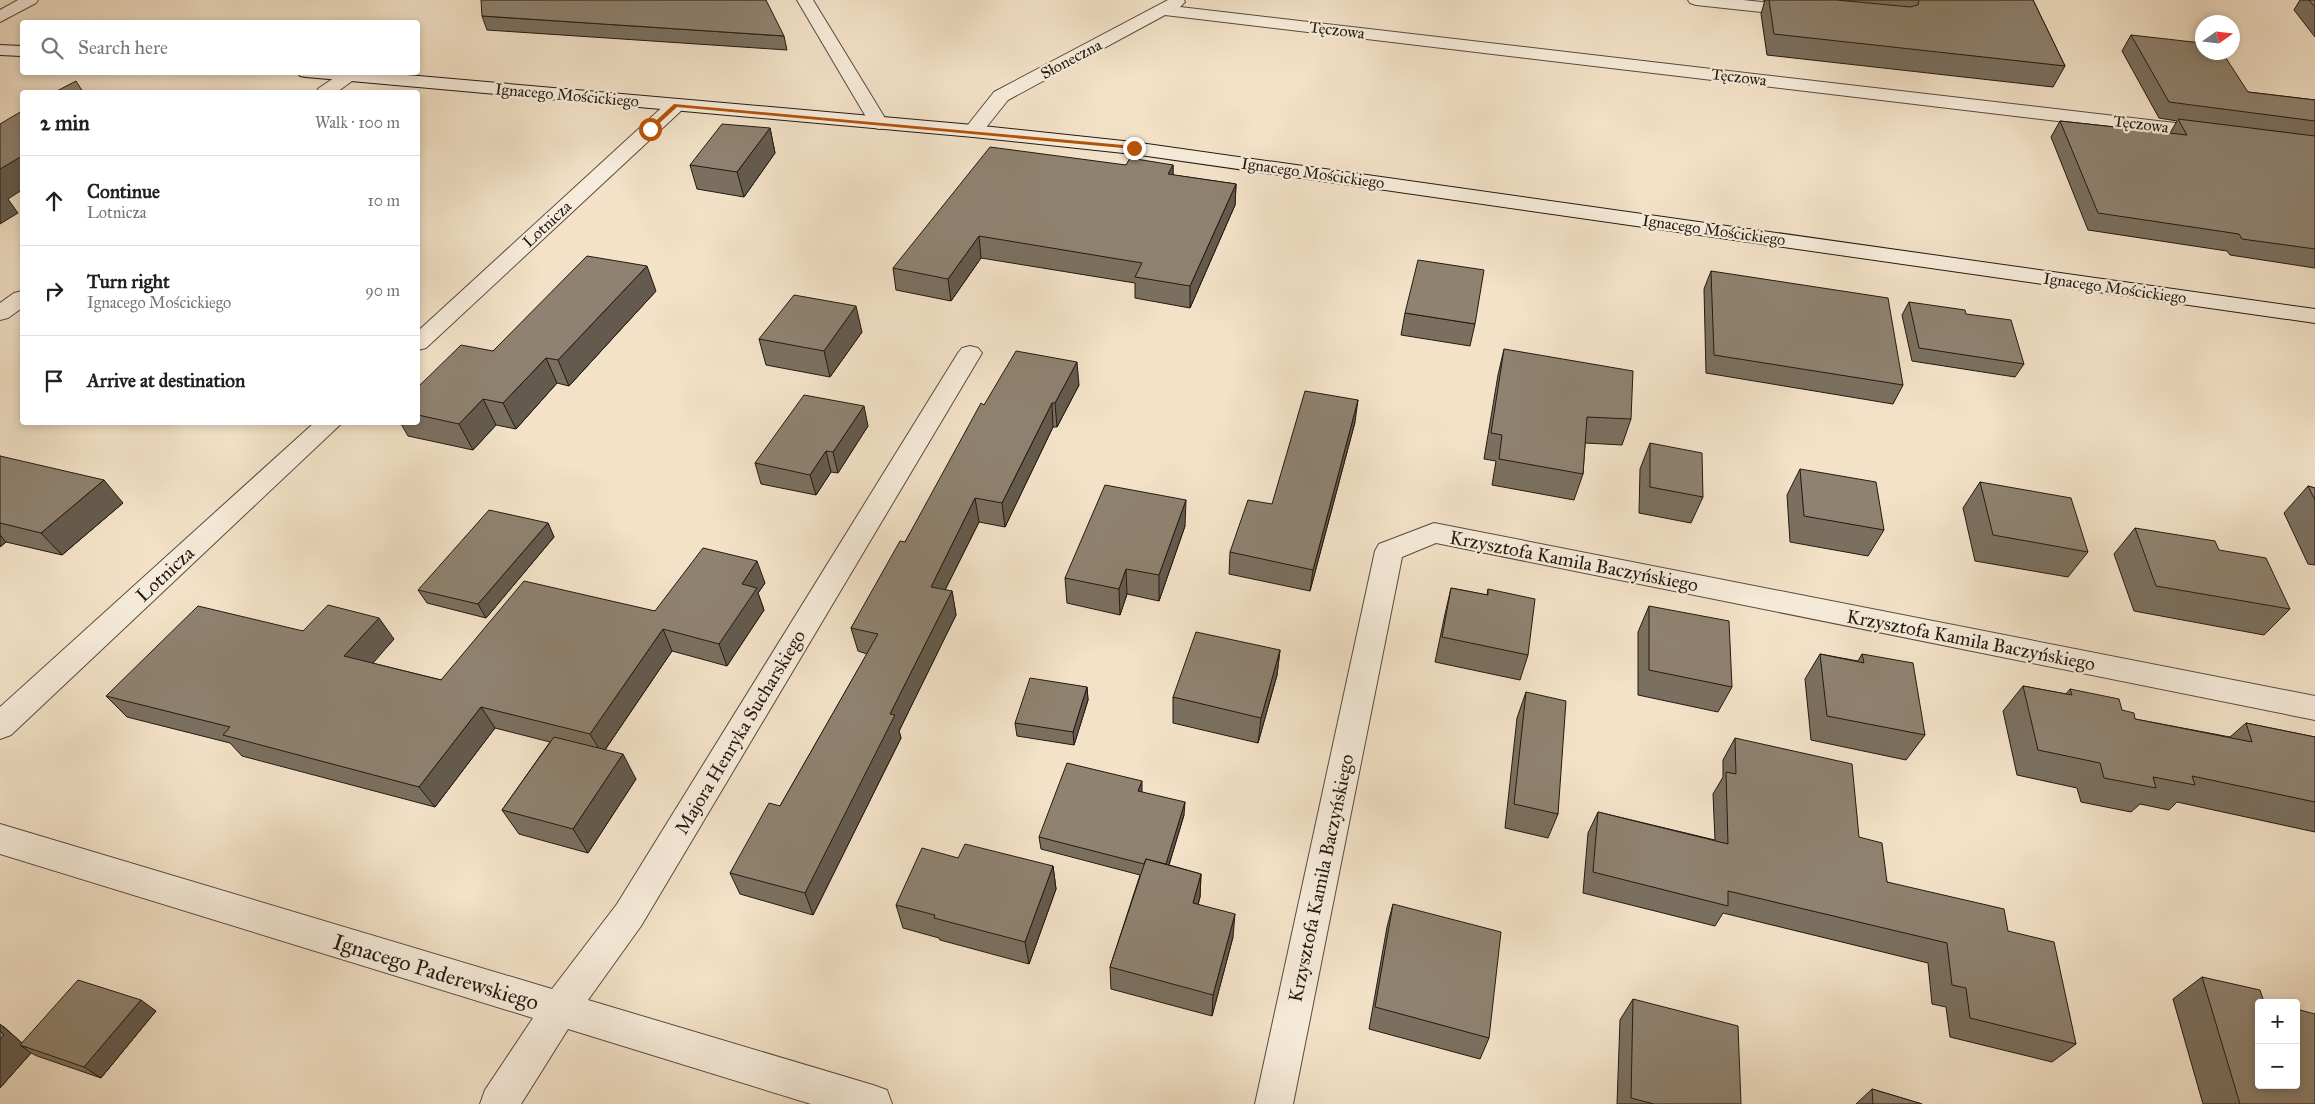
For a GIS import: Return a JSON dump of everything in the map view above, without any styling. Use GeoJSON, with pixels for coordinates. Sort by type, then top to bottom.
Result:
{"type":"FeatureCollection","features":[{"type":"Feature","properties":{"kind":"street"},"geometry":{"type":"LineString","coordinates":[[0,17],[30,0]]}},
{"type":"Feature","properties":{"kind":"street"},"geometry":{"type":"LineString","coordinates":[[805,0],[879,123]]}},
{"type":"Feature","properties":{"kind":"street","name":"Słoneczna"},"geometry":{"type":"LineString","coordinates":[[973,131],[1001,96],[1181,0]]}},
{"type":"Feature","properties":{"kind":"street"},"geometry":{"type":"LineString","coordinates":[[1696,0],[1813,12]]}},
{"type":"Feature","properties":{"kind":"street","name":"Tęczowa"},"geometry":{"type":"LineString","coordinates":[[1163,10],[2229,135]]}},
{"type":"Feature","properties":{"kind":"street"},"geometry":{"type":"LineString","coordinates":[[0,50],[20,51]]}},
{"type":"Feature","properties":{"kind":"street","name":"Ignacego Mościckiego"},"geometry":{"type":"LineString","coordinates":[[339,75],[973,131],[1134,148],[2315,316]]}},
{"type":"Feature","properties":{"kind":"street"},"geometry":{"type":"LineString","coordinates":[[328,90],[350,76]]}},
{"type":"Feature","properties":{"kind":"street","name":"Lotnicza"},"geometry":{"type":"LineString","coordinates":[[420,341],[676,105]]}},
{"type":"Feature","properties":{"kind":"street"},"geometry":{"type":"LineString","coordinates":[[0,313],[20,299]]}},
{"type":"Feature","properties":{"kind":"street","name":"Majora Henryka Sucharskiego"},"geometry":{"type":"LineString","coordinates":[[499,1104],[559,1010],[628,915],[970,353]]}},
{"type":"Feature","properties":{"kind":"street","name":"Lotnicza"},"geometry":{"type":"LineString","coordinates":[[0,726],[328,425]]}},
{"type":"Feature","properties":{"kind":"street","name":"Krzysztofa Kamila Baczyńskiego"},"geometry":{"type":"LineString","coordinates":[[1274,1104],[1389,551],[1434,533],[2315,708]]}},
{"type":"Feature","properties":{"kind":"street","name":"Ignacego Paderewskiego"},"geometry":{"type":"LineString","coordinates":[[0,839],[873,1104]]}},
{"type":"Feature","properties":{"kind":"building"},"geometry":{"type":"Polygon","coordinates":[[[481,0],[766,0],[784,36],[482,16],[481,0]]]}},
{"type":"Feature","properties":{"kind":"building"},"geometry":{"type":"Polygon","coordinates":[[[1769,0],[1837,0],[1910,7],[1918,5],[1919,0],[2033,0],[2065,66],[1774,34],[1769,0]]]}},
{"type":"Feature","properties":{"kind":"building"},"geometry":{"type":"Polygon","coordinates":[[[2309,0],[2315,0],[2315,7],[2309,0]]]}},
{"type":"Feature","properties":{"kind":"building"},"geometry":{"type":"Polygon","coordinates":[[[2131,35],[2195,42],[2195,60],[2227,60],[2248,92],[2315,100],[2315,121],[2169,102],[2131,35]]]}},
{"type":"Feature","properties":{"kind":"building"},"geometry":{"type":"Polygon","coordinates":[[[76,81],[82,90],[59,90],[76,81]]]}},
{"type":"Feature","properties":{"kind":"building"},"geometry":{"type":"Polygon","coordinates":[[[20,112],[20,157],[0,169],[0,124],[20,112]]]}},
{"type":"Feature","properties":{"kind":"building"},"geometry":{"type":"Polygon","coordinates":[[[2178,119],[2315,136],[2315,249],[2242,239],[2239,234],[2098,213],[2060,121],[2187,135],[2178,119]]]}},
{"type":"Feature","properties":{"kind":"building"},"geometry":{"type":"Polygon","coordinates":[[[722,124],[770,128],[737,172],[690,165],[722,124]]]}},
{"type":"Feature","properties":{"kind":"building"},"geometry":{"type":"Polygon","coordinates":[[[990,147],[1126,165],[1130,158],[1173,165],[1168,174],[1236,184],[1190,286],[1135,277],[1142,263],[979,236],[948,279],[893,268],[990,147]]]}},
{"type":"Feature","properties":{"kind":"building"},"geometry":{"type":"Polygon","coordinates":[[[587,256],[647,266],[558,360],[546,358],[503,403],[483,399],[459,424],[420,415],[420,385],[461,345],[493,351],[587,256]]]}},
{"type":"Feature","properties":{"kind":"building"},"geometry":{"type":"Polygon","coordinates":[[[1418,260],[1484,270],[1475,324],[1405,313],[1418,260]]]}},
{"type":"Feature","properties":{"kind":"building"},"geometry":{"type":"Polygon","coordinates":[[[1711,271],[1888,298],[1903,385],[1714,355],[1711,271]]]}},
{"type":"Feature","properties":{"kind":"building"},"geometry":{"type":"Polygon","coordinates":[[[794,295],[856,306],[824,351],[759,339],[794,295]]]}},
{"type":"Feature","properties":{"kind":"building"},"geometry":{"type":"Polygon","coordinates":[[[1909,302],[1965,310],[1966,314],[2011,320],[2024,364],[1919,348],[1909,302]]]}},
{"type":"Feature","properties":{"kind":"building"},"geometry":{"type":"Polygon","coordinates":[[[1504,349],[1633,371],[1631,419],[1587,417],[1583,474],[1499,459],[1502,435],[1491,433],[1504,349]]]}},
{"type":"Feature","properties":{"kind":"building"},"geometry":{"type":"Polygon","coordinates":[[[1016,351],[1077,362],[1055,403],[1052,403],[1002,503],[975,498],[931,587],[952,591],[890,714],[895,715],[805,893],[730,873],[769,803],[780,806],[878,634],[851,628],[900,541],[905,542],[981,403],[984,405],[1016,351]]]}},
{"type":"Feature","properties":{"kind":"building"},"geometry":{"type":"Polygon","coordinates":[[[1305,391],[1358,400],[1313,570],[1230,552],[1248,500],[1272,504],[1305,391]]]}},
{"type":"Feature","properties":{"kind":"building"},"geometry":{"type":"Polygon","coordinates":[[[804,395],[864,406],[833,452],[826,451],[810,475],[755,463],[804,395]]]}},
{"type":"Feature","properties":{"kind":"building"},"geometry":{"type":"Polygon","coordinates":[[[1650,443],[1702,453],[1703,497],[1650,487],[1650,443]]]}},
{"type":"Feature","properties":{"kind":"building"},"geometry":{"type":"Polygon","coordinates":[[[0,456],[104,480],[41,533],[0,523],[0,456]]]}},
{"type":"Feature","properties":{"kind":"building"},"geometry":{"type":"Polygon","coordinates":[[[1800,469],[1876,482],[1884,530],[1804,516],[1800,469]]]}},
{"type":"Feature","properties":{"kind":"building"},"geometry":{"type":"Polygon","coordinates":[[[1980,482],[2071,498],[2088,552],[1993,535],[1980,482]]]}},
{"type":"Feature","properties":{"kind":"building"},"geometry":{"type":"Polygon","coordinates":[[[1105,485],[1186,500],[1159,575],[1126,569],[1119,589],[1065,578],[1105,485]]]}},
{"type":"Feature","properties":{"kind":"building"},"geometry":{"type":"Polygon","coordinates":[[[2308,486],[2315,488],[2315,500],[2308,486]]]}},
{"type":"Feature","properties":{"kind":"building"},"geometry":{"type":"Polygon","coordinates":[[[489,510],[548,523],[478,604],[418,590],[489,510]]]}},
{"type":"Feature","properties":{"kind":"building"},"geometry":{"type":"Polygon","coordinates":[[[2135,528],[2215,541],[2219,550],[2266,558],[2290,609],[2156,586],[2135,528]]]}},
{"type":"Feature","properties":{"kind":"building"},"geometry":{"type":"Polygon","coordinates":[[[703,548],[757,561],[742,584],[757,588],[719,644],[663,629],[590,734],[481,707],[419,787],[223,735],[230,727],[106,696],[198,606],[303,631],[328,605],[379,618],[344,656],[441,680],[524,581],[655,611],[703,548]]]}},
{"type":"Feature","properties":{"kind":"building"},"geometry":{"type":"Polygon","coordinates":[[[1451,588],[1488,595],[1488,589],[1535,599],[1528,655],[1442,637],[1451,588]]]}},
{"type":"Feature","properties":{"kind":"building"},"geometry":{"type":"Polygon","coordinates":[[[1649,606],[1729,621],[1732,687],[1649,670],[1649,606]]]}},
{"type":"Feature","properties":{"kind":"building"},"geometry":{"type":"Polygon","coordinates":[[[1196,632],[1280,650],[1261,718],[1173,697],[1196,632]]]}},
{"type":"Feature","properties":{"kind":"building"},"geometry":{"type":"Polygon","coordinates":[[[1820,654],[1864,663],[1862,654],[1913,663],[1925,735],[1827,716],[1820,654]]]}},
{"type":"Feature","properties":{"kind":"building"},"geometry":{"type":"Polygon","coordinates":[[[1030,678],[1087,687],[1073,732],[1015,723],[1030,678]]]}},
{"type":"Feature","properties":{"kind":"building"},"geometry":{"type":"Polygon","coordinates":[[[2023,686],[2072,695],[2070,689],[2119,699],[2122,710],[2134,713],[2135,719],[2252,742],[2246,723],[2315,737],[2315,802],[2192,776],[2195,785],[2153,777],[2156,788],[2104,778],[2100,763],[2038,750],[2023,686]]]}},
{"type":"Feature","properties":{"kind":"building"},"geometry":{"type":"Polygon","coordinates":[[[1526,692],[1566,701],[1558,814],[1514,804],[1526,692]]]}},
{"type":"Feature","properties":{"kind":"building"},"geometry":{"type":"Polygon","coordinates":[[[554,737],[623,754],[573,829],[502,810],[554,737]]]}},
{"type":"Feature","properties":{"kind":"building"},"geometry":{"type":"Polygon","coordinates":[[[1735,738],[1852,764],[1859,837],[1882,843],[1887,882],[2004,909],[2008,931],[2054,942],[2076,1044],[1970,1018],[1966,988],[1952,985],[1947,943],[1728,891],[1728,906],[1593,872],[1598,812],[1728,844],[1726,772],[1736,774],[1735,738]]]}},
{"type":"Feature","properties":{"kind":"building"},"geometry":{"type":"Polygon","coordinates":[[[1067,763],[1142,781],[1138,791],[1185,802],[1166,864],[1146,859],[1144,864],[1039,837],[1067,763]]]}},
{"type":"Feature","properties":{"kind":"building"},"geometry":{"type":"Polygon","coordinates":[[[965,844],[1053,866],[1025,942],[934,918],[935,915],[896,905],[922,848],[958,858],[965,844]]]}},
{"type":"Feature","properties":{"kind":"building"},"geometry":{"type":"Polygon","coordinates":[[[1146,859],[1201,874],[1193,903],[1235,914],[1213,995],[1110,967],[1146,859]]]}},
{"type":"Feature","properties":{"kind":"building"},"geometry":{"type":"Polygon","coordinates":[[[1393,904],[1501,932],[1489,1038],[1375,1007],[1393,904]]]}},
{"type":"Feature","properties":{"kind":"building"},"geometry":{"type":"Polygon","coordinates":[[[2202,977],[2260,990],[2263,999],[2255,999],[2255,1089],[2300,1089],[2300,1010],[2315,1014],[2315,1104],[2240,1104],[2202,977]]]}},
{"type":"Feature","properties":{"kind":"building"},"geometry":{"type":"Polygon","coordinates":[[[78,980],[141,1000],[84,1067],[20,1045],[78,980]]]}},
{"type":"Feature","properties":{"kind":"building"},"geometry":{"type":"Polygon","coordinates":[[[1633,999],[1738,1026],[1741,1104],[1654,1104],[1631,1098],[1633,999]]]}},
{"type":"Feature","properties":{"kind":"building"},"geometry":{"type":"Polygon","coordinates":[[[0,1031],[4,1035],[0,1039],[0,1031]]]}},
{"type":"Feature","properties":{"kind":"building"},"geometry":{"type":"Polygon","coordinates":[[[1872,1089],[1922,1104],[1873,1104],[1872,1089]]]}},
{"type":"Feature","properties":{"kind":"route"},"geometry":{"type":"LineString","coordinates":[[650,129],[676,105],[973,131],[1134,148]]}}]}
